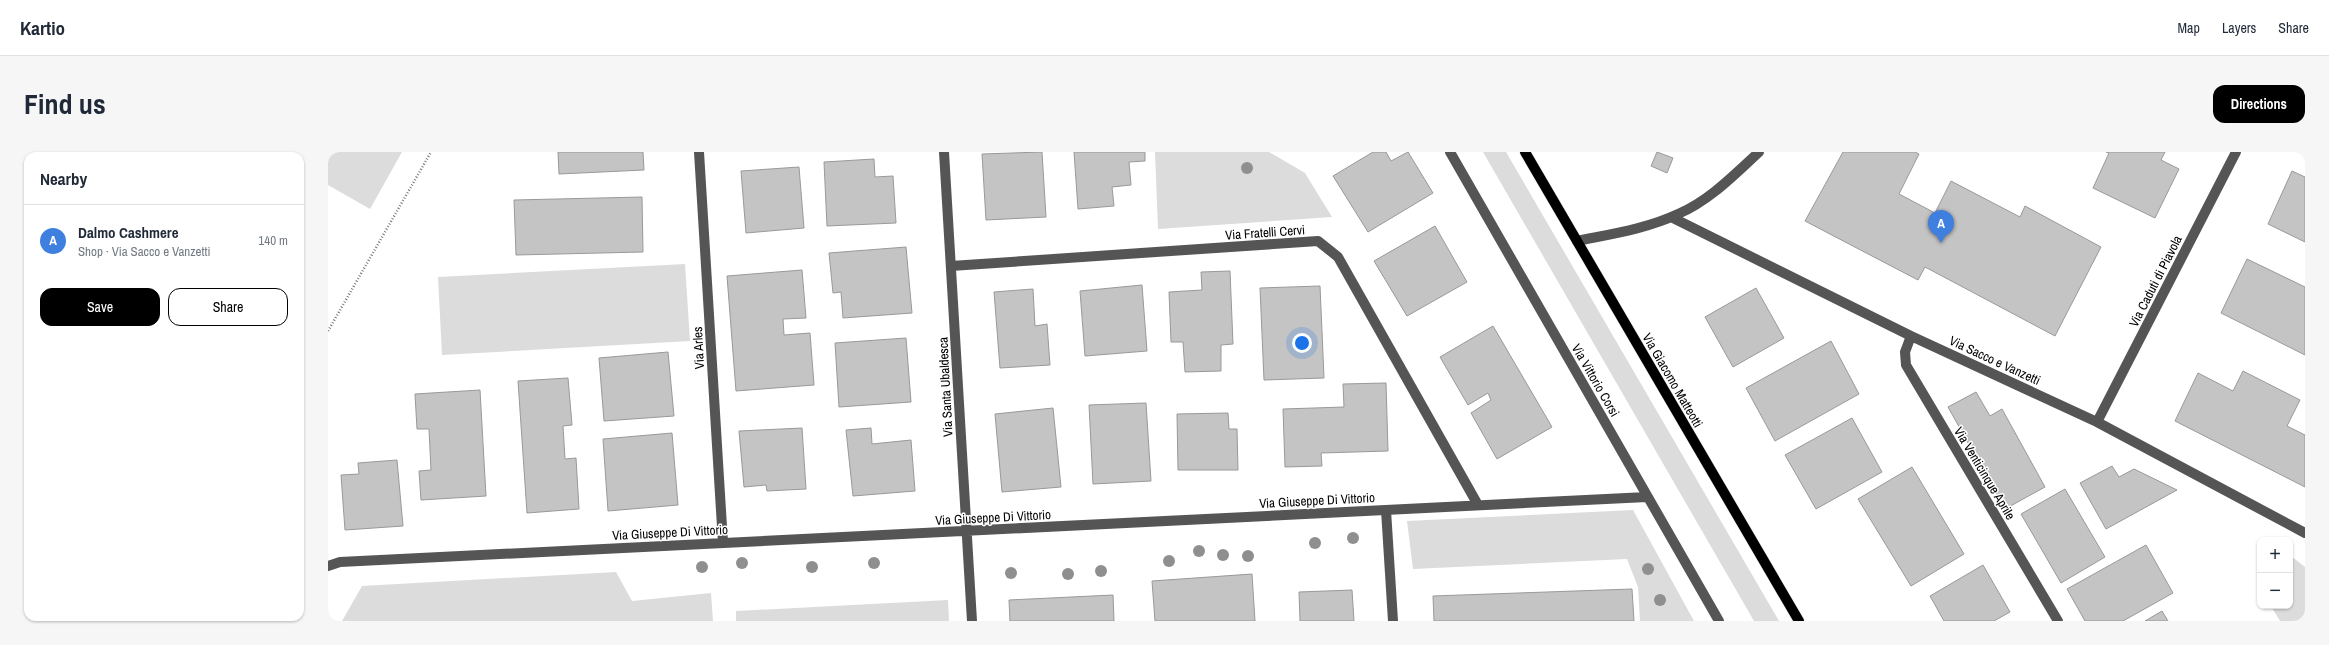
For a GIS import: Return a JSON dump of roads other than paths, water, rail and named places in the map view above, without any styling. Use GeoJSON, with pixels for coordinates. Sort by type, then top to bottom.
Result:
{"type":"FeatureCollection","features":[{"type":"Feature","properties":{"kind":"main road","name":"Via Giacomo Matteotti"},"geometry":{"type":"LineString","coordinates":[[1526,152],[1799,621]]}},
{"type":"Feature","properties":{"kind":"street","name":"Via Arles"},"geometry":{"type":"LineString","coordinates":[[700,152],[723,543]]}},
{"type":"Feature","properties":{"kind":"street","name":"Via Santa Ubaldesca"},"geometry":{"type":"LineString","coordinates":[[944,152],[972,621]]}},
{"type":"Feature","properties":{"kind":"street","name":"Via Vittorio Corsi"},"geometry":{"type":"LineString","coordinates":[[1450,152],[1719,621]]}},
{"type":"Feature","properties":{"kind":"street"},"geometry":{"type":"LineString","coordinates":[[1577,241],[1624,232],[1672,217],[1694,206],[1714,191],[1759,152]]}},
{"type":"Feature","properties":{"kind":"street","name":"Via Caduti di Piavola"},"geometry":{"type":"LineString","coordinates":[[2097,422],[2236,152]]}},
{"type":"Feature","properties":{"kind":"street","name":"Via Sacco e Vanzetti"},"geometry":{"type":"LineString","coordinates":[[1672,217],[1911,336],[2097,422],[2305,533]]}},
{"type":"Feature","properties":{"kind":"street","name":"Via Fratelli Cervi"},"geometry":{"type":"LineString","coordinates":[[951,266],[1318,241],[1338,257],[1478,505]]}},
{"type":"Feature","properties":{"kind":"street","name":"Via Venticinque Aprile"},"geometry":{"type":"LineString","coordinates":[[1911,336],[1905,352],[1906,366],[2058,621]]}},
{"type":"Feature","properties":{"kind":"street","name":"Via Giuseppe Di Vittorio"},"geometry":{"type":"LineString","coordinates":[[328,566],[340,562],[1647,497]]}},
{"type":"Feature","properties":{"kind":"street"},"geometry":{"type":"LineString","coordinates":[[1386,510],[1393,621]]}},
{"type":"Feature","properties":{"kind":"place","name":"Dalmo Cashmere"},"geometry":{"type":"Point","coordinates":[1941,243]}}]}
